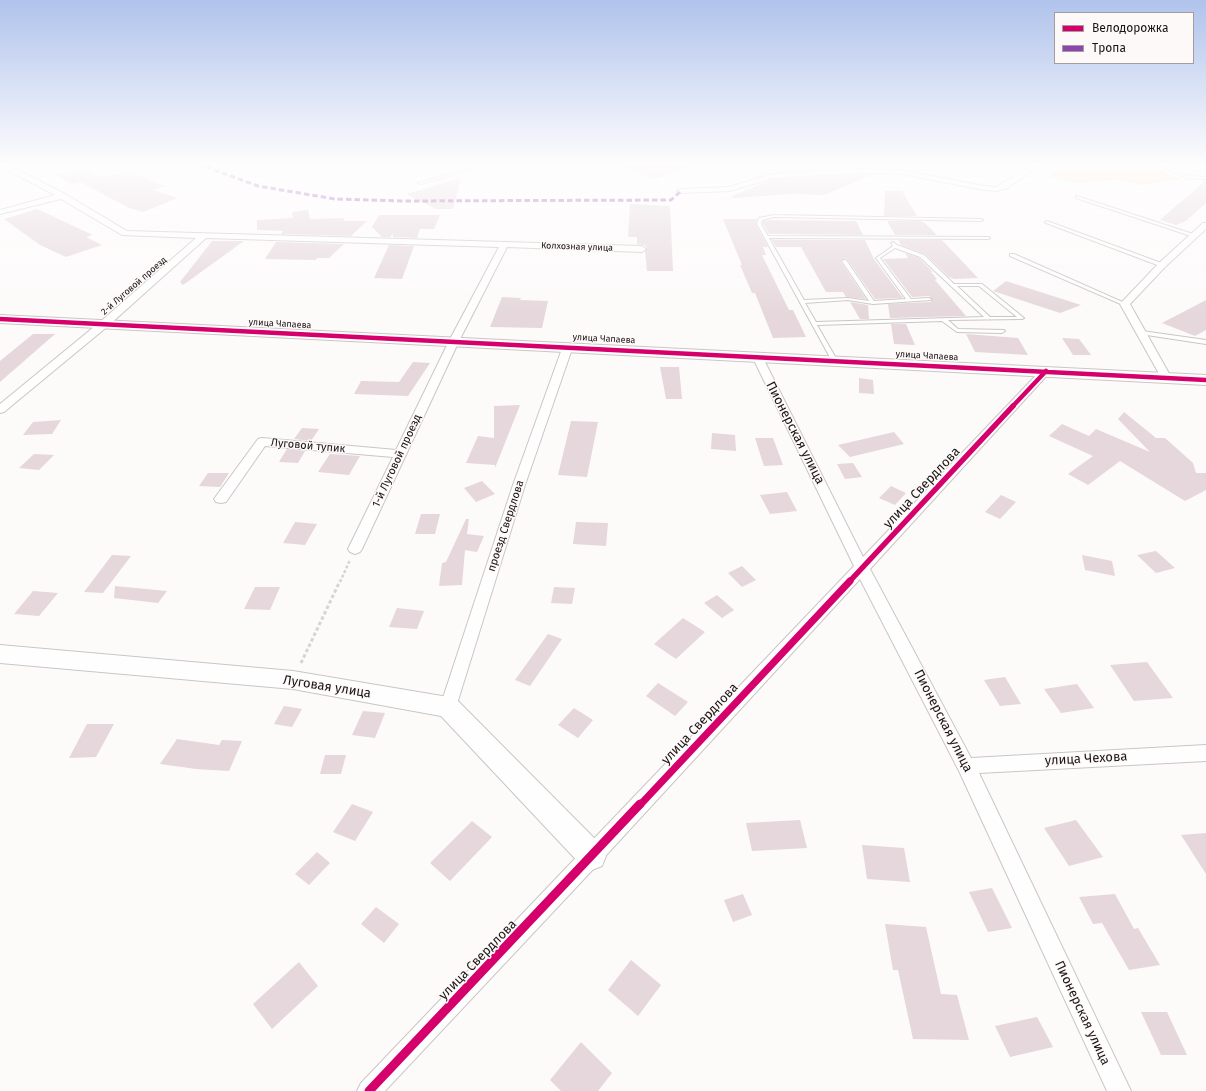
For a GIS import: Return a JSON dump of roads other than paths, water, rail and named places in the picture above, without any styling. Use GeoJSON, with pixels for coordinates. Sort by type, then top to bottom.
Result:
{"type":"FeatureCollection","features":[{"type":"Feature","properties":{"kind":"street","name":"Колхозная улица"},"geometry":{"type":"LineString","coordinates":[[94,215],[124,233],[642,249]]}},
{"type":"Feature","properties":{"kind":"street"},"geometry":{"type":"LineString","coordinates":[[1166,378],[1125,304],[1162,265],[1206,225]]}},
{"type":"Feature","properties":{"kind":"street","name":"2-й Луговой проезд"},"geometry":{"type":"LineString","coordinates":[[0,410],[104,324],[204,235]]}},
{"type":"Feature","properties":{"kind":"street","name":"1-й Луговой проезд"},"geometry":{"type":"LineString","coordinates":[[355,549],[454,341],[504,245]]}},
{"type":"Feature","properties":{"kind":"street","name":"улица Чапаева"},"geometry":{"type":"LineString","coordinates":[[0,319],[568,346],[1046,371],[1205,381]]}},
{"type":"Feature","properties":{"kind":"street","name":"проезд Свердлова"},"geometry":{"type":"LineString","coordinates":[[448,708],[519,484],[568,346]]}},
{"type":"Feature","properties":{"kind":"street","name":"Пионерская улица"},"geometry":{"type":"LineString","coordinates":[[757,356],[862,568],[966,766],[1119,1091]]}},
{"type":"Feature","properties":{"kind":"street","name":"улица Свердлова"},"geometry":{"type":"LineString","coordinates":[[369,1091],[592,856],[1046,371]]}},
{"type":"Feature","properties":{"kind":"street","name":"Луговой тупик"},"geometry":{"type":"LineString","coordinates":[[221,499],[262,442],[400,454]]}},
{"type":"Feature","properties":{"kind":"street","name":"Луговая улица"},"geometry":{"type":"LineString","coordinates":[[0,654],[293,680],[448,708]]}},
{"type":"Feature","properties":{"kind":"street"},"geometry":{"type":"LineString","coordinates":[[448,708],[592,856]]}},
{"type":"Feature","properties":{"kind":"street","name":"улица Чехова"},"geometry":{"type":"LineString","coordinates":[[966,766],[1206,753]]}},
{"type":"Feature","properties":{"kind":"lane"},"geometry":{"type":"LineString","coordinates":[[1131,215],[1195,236]]}},
{"type":"Feature","properties":{"kind":"lane"},"geometry":{"type":"LineString","coordinates":[[834,360],[759,224],[760,219],[774,216],[981,220]]}},
{"type":"Feature","properties":{"kind":"lane"},"geometry":{"type":"LineString","coordinates":[[1047,222],[1162,265]]}},
{"type":"Feature","properties":{"kind":"lane"},"geometry":{"type":"LineString","coordinates":[[766,237],[988,238]]}},
{"type":"Feature","properties":{"kind":"lane"},"geometry":{"type":"LineString","coordinates":[[889,238],[895,246],[922,256],[988,318]]}},
{"type":"Feature","properties":{"kind":"lane"},"geometry":{"type":"LineString","coordinates":[[895,246],[878,258],[910,300]]}},
{"type":"Feature","properties":{"kind":"lane"},"geometry":{"type":"LineString","coordinates":[[1012,256],[1125,304]]}},
{"type":"Feature","properties":{"kind":"lane"},"geometry":{"type":"LineString","coordinates":[[844,261],[873,303]]}},
{"type":"Feature","properties":{"kind":"lane"},"geometry":{"type":"LineString","coordinates":[[814,324],[943,319],[1022,318],[980,285],[953,285]]}},
{"type":"Feature","properties":{"kind":"lane"},"geometry":{"type":"LineString","coordinates":[[802,302],[848,299],[873,303],[929,299]]}},
{"type":"Feature","properties":{"kind":"lane"},"geometry":{"type":"LineString","coordinates":[[943,319],[957,330],[1002,331]]}},
{"type":"Feature","properties":{"kind":"lane"},"geometry":{"type":"LineString","coordinates":[[1142,333],[1206,342]]}}]}
